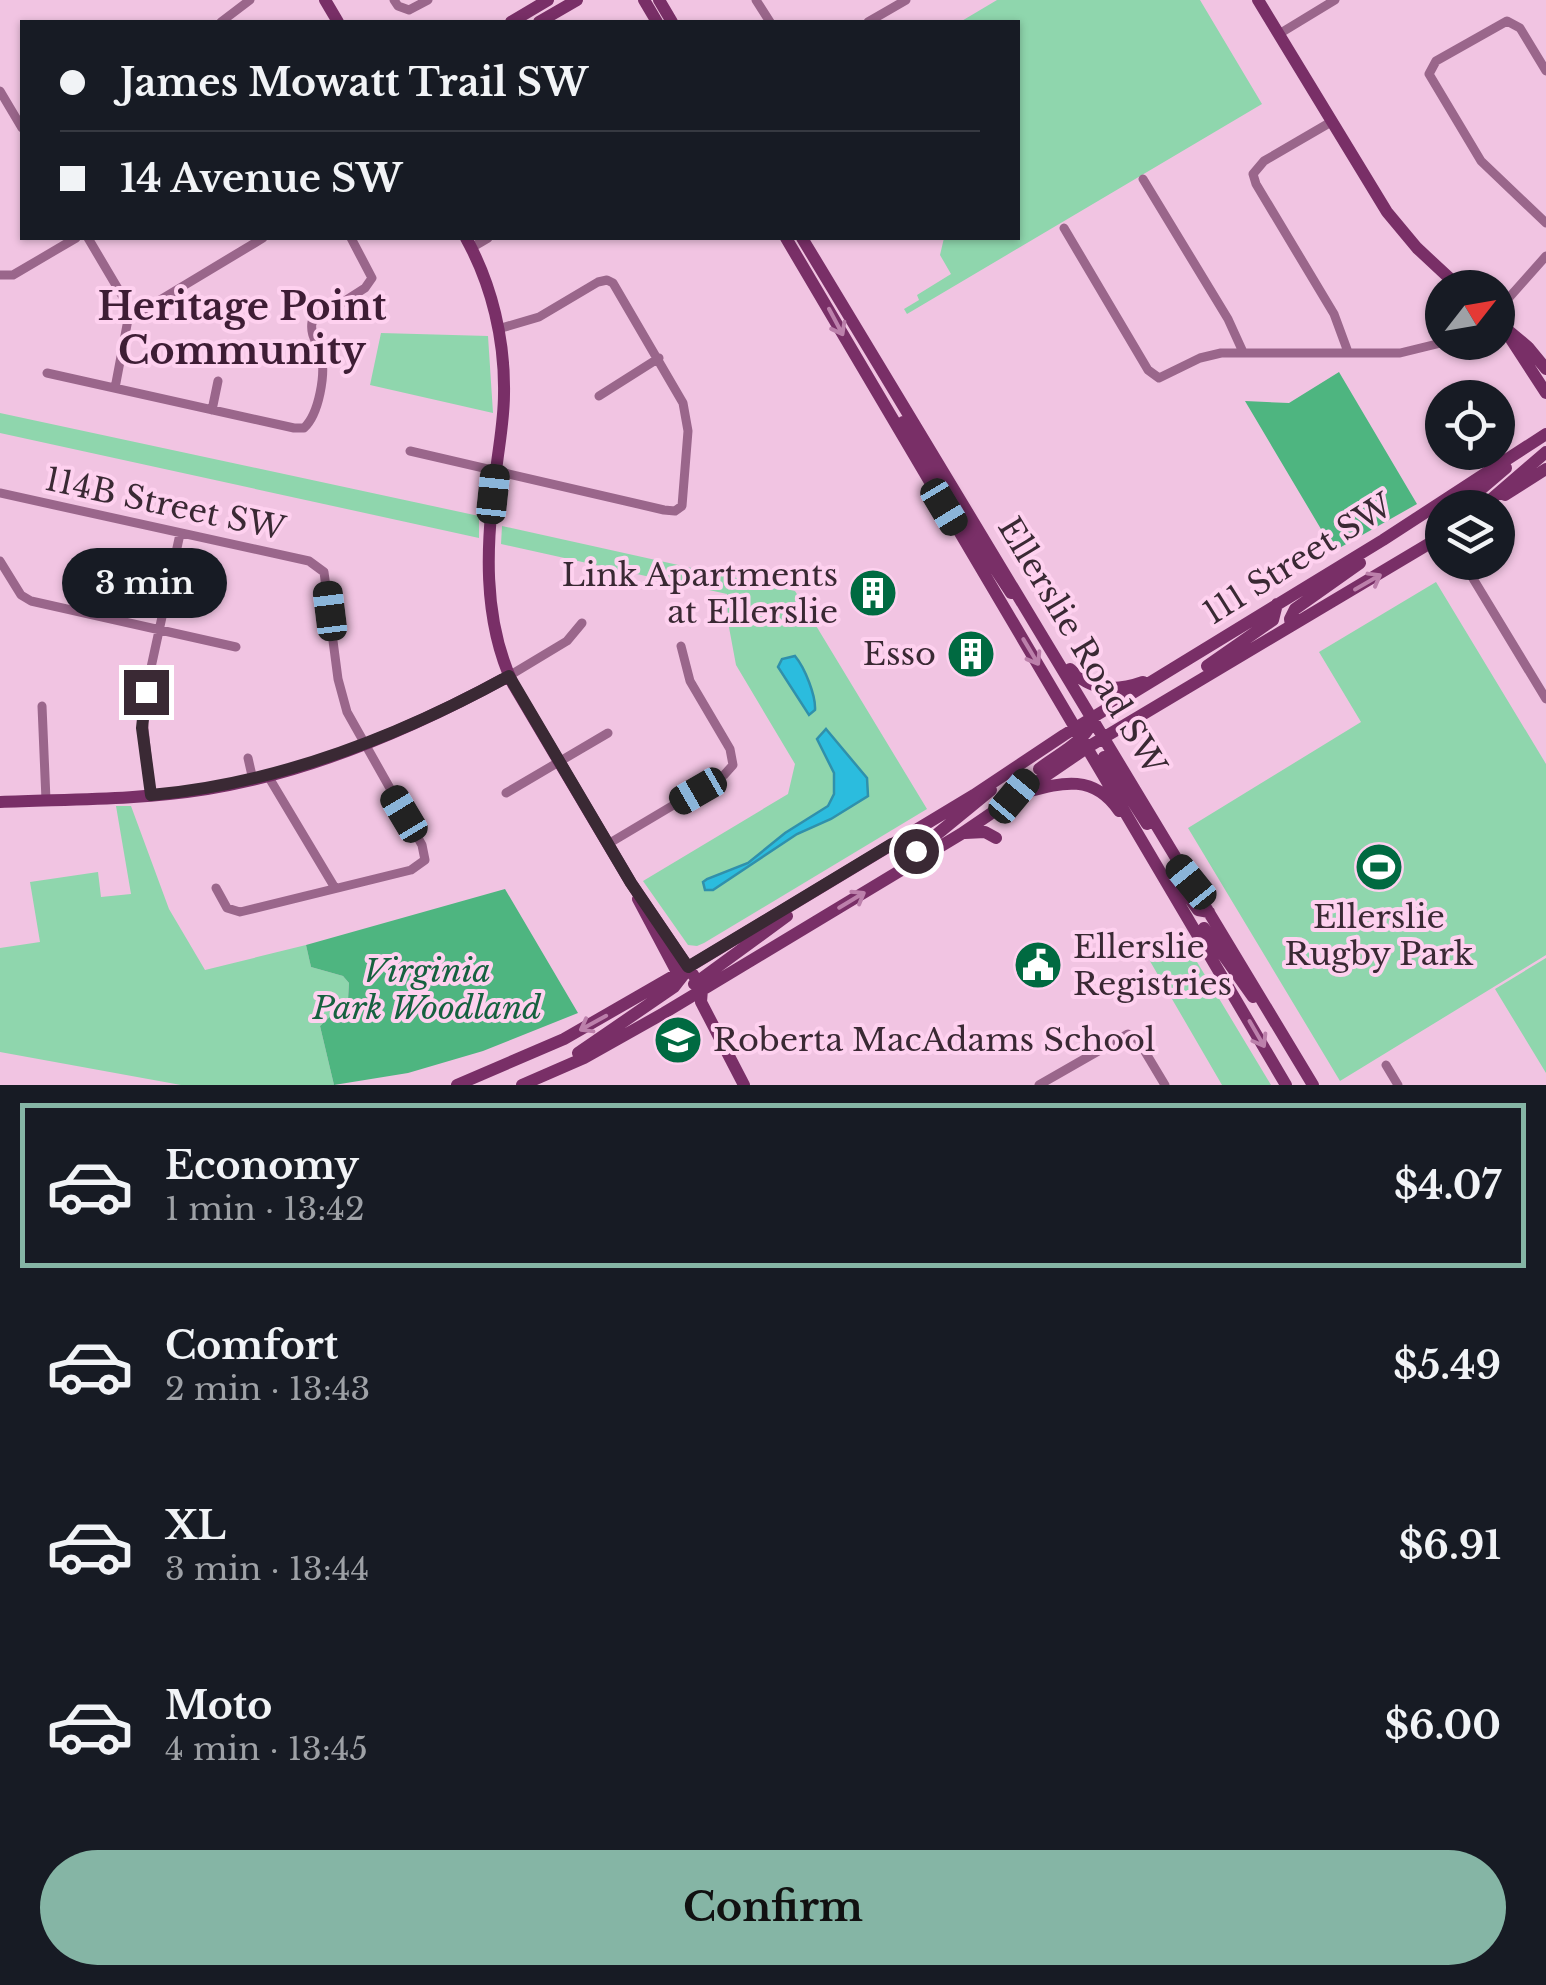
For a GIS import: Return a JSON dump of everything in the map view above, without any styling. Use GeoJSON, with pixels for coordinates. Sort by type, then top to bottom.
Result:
{"type":"FeatureCollection","features":[{"type":"Feature","properties":{"kind":"main road"},"geometry":{"type":"LineString","coordinates":[[514,20],[548,0]]}},
{"type":"Feature","properties":{"kind":"main road"},"geometry":{"type":"LineString","coordinates":[[543,20],[577,0]]}},
{"type":"Feature","properties":{"kind":"main road"},"geometry":{"type":"LineString","coordinates":[[1258,0],[1393,220],[1442,270]]}},
{"type":"Feature","properties":{"kind":"main road","name":"Ellerslie Road SW"},"geometry":{"type":"LineString","coordinates":[[787,240],[936,493],[1088,737],[1286,1085]]}},
{"type":"Feature","properties":{"kind":"main road","name":"Ellerslie Road SW"},"geometry":{"type":"LineString","coordinates":[[803,240],[1093,717],[1088,737],[1191,882],[1313,1085]]}},
{"type":"Feature","properties":{"kind":"main road"},"geometry":{"type":"LineString","coordinates":[[468,243],[487,287],[498,329],[504,394],[490,602],[494,631],[509,676],[682,974],[698,992],[744,1085]]}},
{"type":"Feature","properties":{"kind":"main road"},"geometry":{"type":"LineString","coordinates":[[1515,337],[1546,369]]}},
{"type":"Feature","properties":{"kind":"main road"},"geometry":{"type":"LineString","coordinates":[[1515,347],[1546,393]]}},
{"type":"Feature","properties":{"kind":"main road"},"geometry":{"type":"LineString","coordinates":[[861,369],[900,417],[938,479],[950,491],[957,492]]}},
{"type":"Feature","properties":{"kind":"main road","name":"111 Street SW"},"geometry":{"type":"LineString","coordinates":[[1461,490],[1546,434]]}},
{"type":"Feature","properties":{"kind":"main road"},"geometry":{"type":"LineString","coordinates":[[1480,490],[1521,450]]}},
{"type":"Feature","properties":{"kind":"main road"},"geometry":{"type":"LineString","coordinates":[[1504,490],[1546,452]]}},
{"type":"Feature","properties":{"kind":"main road"},"geometry":{"type":"LineString","coordinates":[[1512,490],[1546,468]]}},
{"type":"Feature","properties":{"kind":"main road"},"geometry":{"type":"LineString","coordinates":[[936,493],[948,497],[1002,582],[1036,621]]}},
{"type":"Feature","properties":{"kind":"main road","name":"111 Street SW"},"geometry":{"type":"LineString","coordinates":[[1088,737],[1093,717],[1425,514]]}},
{"type":"Feature","properties":{"kind":"main road"},"geometry":{"type":"LineString","coordinates":[[1291,626],[1291,616],[1298,607],[1398,531]]}},
{"type":"Feature","properties":{"kind":"main road","name":"111 Street SW"},"geometry":{"type":"LineString","coordinates":[[1088,737],[1126,724],[1425,543]]}},
{"type":"Feature","properties":{"kind":"main road"},"geometry":{"type":"LineString","coordinates":[[1174,694],[1272,620],[1277,604]]}},
{"type":"Feature","properties":{"kind":"main road"},"geometry":{"type":"LineString","coordinates":[[1047,640],[1074,673],[1104,689],[1131,686],[1168,672]]}},
{"type":"Feature","properties":{"kind":"main road"},"geometry":{"type":"LineString","coordinates":[[0,802],[151,795],[253,780],[362,744],[441,711],[509,676]]}},
{"type":"Feature","properties":{"kind":"main road"},"geometry":{"type":"LineString","coordinates":[[1126,724],[1116,734],[1116,746],[1191,882]]}},
{"type":"Feature","properties":{"kind":"main road"},"geometry":{"type":"LineString","coordinates":[[457,1085],[564,1038],[682,974],[1006,773],[1088,737]]}},
{"type":"Feature","properties":{"kind":"main road"},"geometry":{"type":"LineString","coordinates":[[522,1085],[620,1038],[961,834],[1088,737]]}},
{"type":"Feature","properties":{"kind":"main road"},"geometry":{"type":"LineString","coordinates":[[921,858],[930,840],[982,800],[1006,773]]}},
{"type":"Feature","properties":{"kind":"main road"},"geometry":{"type":"LineString","coordinates":[[1014,796],[1056,784],[1086,784],[1106,796],[1161,859],[1198,910],[1209,912]]}},
{"type":"Feature","properties":{"kind":"main road"},"geometry":{"type":"LineString","coordinates":[[961,834],[984,832],[996,838],[994,822],[1002,805]]}},
{"type":"Feature","properties":{"kind":"main road"},"geometry":{"type":"LineString","coordinates":[[892,844],[910,847],[921,858]]}},
{"type":"Feature","properties":{"kind":"main road"},"geometry":{"type":"LineString","coordinates":[[698,992],[815,891]]}},
{"type":"Feature","properties":{"kind":"main road"},"geometry":{"type":"LineString","coordinates":[[1193,923],[1207,931],[1246,989],[1274,1019]]}},
{"type":"Feature","properties":{"kind":"main road"},"geometry":{"type":"LineString","coordinates":[[550,1073],[682,974]]}},
{"type":"Feature","properties":{"kind":"street"},"geometry":{"type":"LineString","coordinates":[[224,20],[250,0]]}},
{"type":"Feature","properties":{"kind":"street"},"geometry":{"type":"LineString","coordinates":[[394,0],[409,10],[428,0]]}},
{"type":"Feature","properties":{"kind":"street"},"geometry":{"type":"LineString","coordinates":[[870,20],[881,10],[906,0]]}},
{"type":"Feature","properties":{"kind":"street"},"geometry":{"type":"LineString","coordinates":[[1279,34],[1335,0]]}},
{"type":"Feature","properties":{"kind":"street"},"geometry":{"type":"LineString","coordinates":[[1546,71],[1520,28],[1507,20],[1436,61],[1428,74],[1481,160],[1546,223]]}},
{"type":"Feature","properties":{"kind":"street"},"geometry":{"type":"LineString","coordinates":[[0,91],[20,125]]}},
{"type":"Feature","properties":{"kind":"street"},"geometry":{"type":"LineString","coordinates":[[1331,122],[1264,161],[1253,174],[1334,314],[1348,352]]}},
{"type":"Feature","properties":{"kind":"street"},"geometry":{"type":"LineString","coordinates":[[1143,179],[1228,320],[1242,352]]}},
{"type":"Feature","properties":{"kind":"street"},"geometry":{"type":"LineString","coordinates":[[1064,228],[1154,375],[1166,377],[1200,358],[1242,352],[1409,352],[1425,348]]}},
{"type":"Feature","properties":{"kind":"street"},"geometry":{"type":"LineString","coordinates":[[0,274],[13,275],[73,240]]}},
{"type":"Feature","properties":{"kind":"street"},"geometry":{"type":"LineString","coordinates":[[89,240],[126,300],[130,318],[114,388]]}},
{"type":"Feature","properties":{"kind":"street"},"geometry":{"type":"LineString","coordinates":[[130,318],[260,240]]}},
{"type":"Feature","properties":{"kind":"street"},"geometry":{"type":"LineString","coordinates":[[47,373],[294,428],[306,426],[313,417],[322,370],[321,354],[311,333],[312,322],[365,288],[372,278],[353,240]]}},
{"type":"Feature","properties":{"kind":"street"},"geometry":{"type":"LineString","coordinates":[[1515,291],[1546,256]]}},
{"type":"Feature","properties":{"kind":"street"},"geometry":{"type":"LineString","coordinates":[[410,450],[496,473],[675,511],[685,499],[688,424],[679,392],[616,287],[607,280],[534,320],[498,329]]}},
{"type":"Feature","properties":{"kind":"street"},"geometry":{"type":"LineString","coordinates":[[599,396],[659,358]]}},
{"type":"Feature","properties":{"kind":"street"},"geometry":{"type":"LineString","coordinates":[[212,410],[218,381]]}},
{"type":"Feature","properties":{"kind":"street","name":"114B Street SW"},"geometry":{"type":"LineString","coordinates":[[0,493],[319,565],[326,577],[340,690],[362,744]]}},
{"type":"Feature","properties":{"kind":"street"},"geometry":{"type":"LineString","coordinates":[[151,795],[142,719],[180,534]]}},
{"type":"Feature","properties":{"kind":"street"},"geometry":{"type":"LineString","coordinates":[[0,562],[21,595],[31,600],[236,647]]}},
{"type":"Feature","properties":{"kind":"street"},"geometry":{"type":"LineString","coordinates":[[1475,580],[1546,699]]}},
{"type":"Feature","properties":{"kind":"street"},"geometry":{"type":"LineString","coordinates":[[509,676],[567,642],[582,623]]}},
{"type":"Feature","properties":{"kind":"street"},"geometry":{"type":"LineString","coordinates":[[608,844],[724,775],[734,765],[730,750],[687,674],[681,646]]}},
{"type":"Feature","properties":{"kind":"street"},"geometry":{"type":"LineString","coordinates":[[42,706],[46,800]]}},
{"type":"Feature","properties":{"kind":"street"},"geometry":{"type":"LineString","coordinates":[[506,793],[608,732]]}},
{"type":"Feature","properties":{"kind":"street"},"geometry":{"type":"LineString","coordinates":[[216,888],[227,908],[240,912],[411,870],[425,860],[422,845],[362,744]]}},
{"type":"Feature","properties":{"kind":"street"},"geometry":{"type":"LineString","coordinates":[[248,758],[253,780]]}},
{"type":"Feature","properties":{"kind":"street"},"geometry":{"type":"LineString","coordinates":[[268,776],[334,888]]}},
{"type":"Feature","properties":{"kind":"street"},"geometry":{"type":"LineString","coordinates":[[1044,1084],[1128,1034],[1138,1040],[1165,1085]]}},
{"type":"Feature","properties":{"kind":"street"},"geometry":{"type":"LineString","coordinates":[[1386,1066],[1398,1085]]}},
{"type":"Feature","properties":{"kind":"green space"},"geometry":{"type":"Polygon","coordinates":[[[997,0],[1200,0],[1262,104],[907,314],[904,309],[919,300],[917,295],[951,274],[940,255],[944,240],[1020,240],[1020,20],[963,20],[997,0]]]}},
{"type":"Feature","properties":{"kind":"green space"},"geometry":{"type":"Polygon","coordinates":[[[381,333],[488,336],[493,413],[370,385],[381,333]]]}},
{"type":"Feature","properties":{"kind":"green space"},"geometry":{"type":"Polygon","coordinates":[[[1339,372],[1417,504],[1334,551],[1245,401],[1289,403],[1339,372]]]}},
{"type":"Feature","properties":{"kind":"green space"},"geometry":{"type":"Polygon","coordinates":[[[0,413],[479,516],[479,538],[0,433],[0,413]]]}},
{"type":"Feature","properties":{"kind":"green space"},"geometry":{"type":"Polygon","coordinates":[[[502,526],[795,591],[927,809],[704,943],[688,945],[643,881],[788,794],[795,764],[736,665],[727,594],[501,544],[502,526]]]}},
{"type":"Feature","properties":{"kind":"green space","name":"Ellerslie Rugby Park"},"geometry":{"type":"Polygon","coordinates":[[[1436,582],[1546,764],[1546,955],[1340,1081],[1188,828],[1361,722],[1319,652],[1436,582]]]}},
{"type":"Feature","properties":{"kind":"green space"},"geometry":{"type":"Polygon","coordinates":[[[116,806],[131,806],[169,909],[205,970],[306,945],[311,967],[343,976],[349,983],[348,1000],[320,1026],[334,1085],[181,1085],[0,1052],[0,948],[40,942],[30,882],[98,872],[101,897],[131,894],[116,806]]]}},
{"type":"Feature","properties":{"kind":"green space","name":"Virginia Park Woodland"},"geometry":{"type":"Polygon","coordinates":[[[505,889],[578,1013],[483,1051],[408,1073],[334,1085],[320,1026],[348,1000],[349,983],[343,976],[311,967],[306,945],[505,889]]]}},
{"type":"Feature","properties":{"kind":"green space"},"geometry":{"type":"Polygon","coordinates":[[[1182,937],[1271,1085],[1222,1085],[1147,956],[1182,937]]]}},
{"type":"Feature","properties":{"kind":"green space"},"geometry":{"type":"Polygon","coordinates":[[[1546,958],[1546,1073],[1495,989],[1546,958]]]}},
{"type":"Feature","properties":{"kind":"water"},"geometry":{"type":"Polygon","coordinates":[[[795,656],[814,697],[815,710],[809,715],[778,667],[782,659],[795,656]]]}},
{"type":"Feature","properties":{"kind":"water"},"geometry":{"type":"Polygon","coordinates":[[[826,729],[867,778],[868,796],[797,834],[713,890],[705,890],[703,882],[707,879],[748,863],[828,806],[834,794],[834,773],[817,739],[826,729]]]}},
{"type":"Feature","properties":{"kind":"place","name":"Link Apartments at Ellerslie"},"geometry":{"type":"Point","coordinates":[873,593]}},
{"type":"Feature","properties":{"kind":"place","name":"Esso"},"geometry":{"type":"Point","coordinates":[971,654]}},
{"type":"Feature","properties":{"kind":"place","name":"Ellerslie Rugby Park"},"geometry":{"type":"Point","coordinates":[1379,867]}},
{"type":"Feature","properties":{"kind":"place","name":"Ellerslie Registries"},"geometry":{"type":"Point","coordinates":[1038,965]}},
{"type":"Feature","properties":{"kind":"place","name":"Roberta MacAdams School"},"geometry":{"type":"Point","coordinates":[678,1040]}},
{"type":"Feature","properties":{"kind":"district","name":"Heritage Point Community"},"geometry":{"type":"Point","coordinates":[242,328]}},
{"type":"Feature","properties":{"kind":"route"},"geometry":{"type":"LineString","coordinates":[[146,692],[142,728],[151,795],[220,787],[288,770],[418,722],[509,676],[631,883],[688,967],[892,844],[904,844],[916,851]]}}]}
